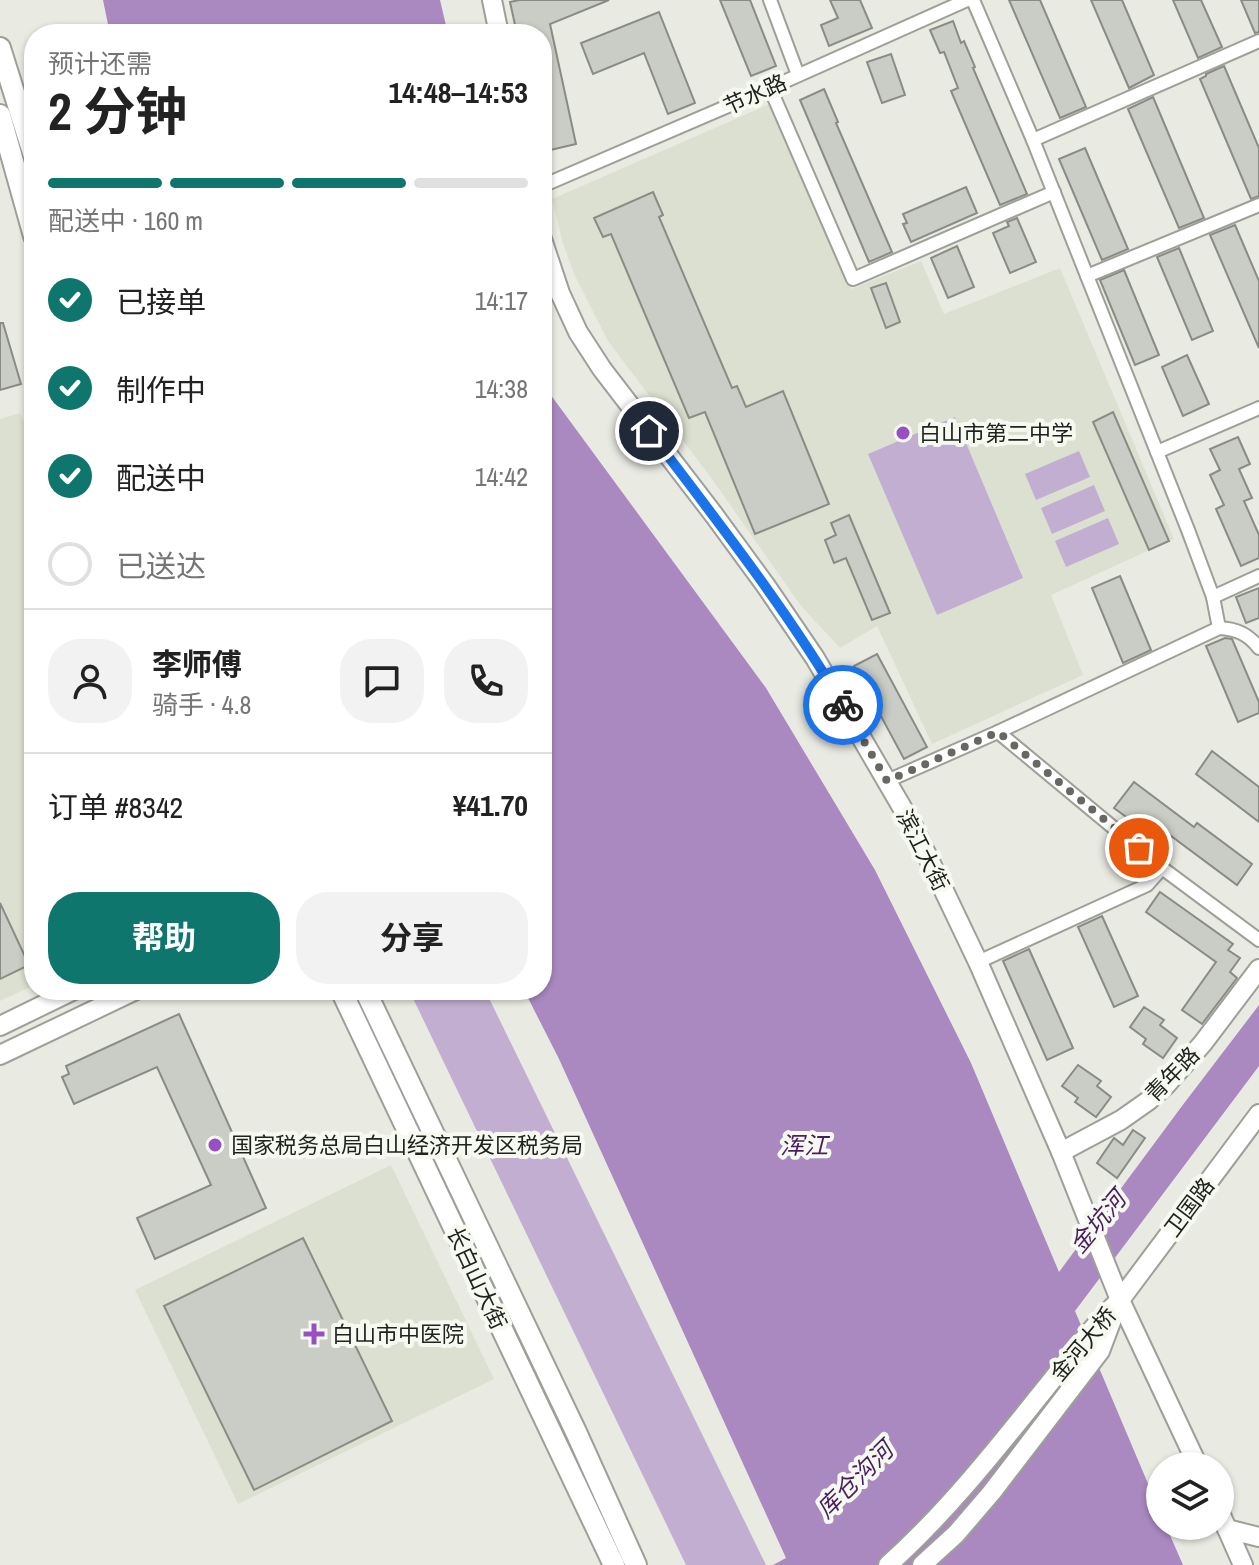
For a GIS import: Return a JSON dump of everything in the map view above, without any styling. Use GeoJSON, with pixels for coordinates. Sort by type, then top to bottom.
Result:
{"type":"FeatureCollection","features":[{"type":"Feature","properties":{"kind":"main road"},"geometry":{"type":"LineString","coordinates":[[0,48],[24,124]]}},
{"type":"Feature","properties":{"kind":"main road"},"geometry":{"type":"LineString","coordinates":[[0,115],[24,200]]}},
{"type":"Feature","properties":{"kind":"main road","name":"长白山大街"},"geometry":{"type":"LineString","coordinates":[[346,1000],[614,1565]]}},
{"type":"Feature","properties":{"kind":"main road","name":"长白山大街"},"geometry":{"type":"LineString","coordinates":[[370,1000],[576,1432],[636,1565]]}},
{"type":"Feature","properties":{"kind":"street"},"geometry":{"type":"LineString","coordinates":[[492,0],[497,24]]}},
{"type":"Feature","properties":{"kind":"street"},"geometry":{"type":"LineString","coordinates":[[770,0],[798,75]]}},
{"type":"Feature","properties":{"kind":"street"},"geometry":{"type":"LineString","coordinates":[[970,0],[1054,192],[1213,597],[1219,628]]}},
{"type":"Feature","properties":{"kind":"street","name":"节水路"},"geometry":{"type":"LineString","coordinates":[[552,182],[970,0]]}},
{"type":"Feature","properties":{"kind":"street"},"geometry":{"type":"LineString","coordinates":[[1033,140],[1259,41]]}},
{"type":"Feature","properties":{"kind":"street"},"geometry":{"type":"LineString","coordinates":[[770,88],[853,279],[1054,192]]}},
{"type":"Feature","properties":{"kind":"street"},"geometry":{"type":"LineString","coordinates":[[1087,276],[1259,205]]}},
{"type":"Feature","properties":{"kind":"street","name":"滨江大街"},"geometry":{"type":"LineString","coordinates":[[552,269],[578,332],[602,369],[783,610],[815,658],[914,828],[978,962],[1061,1152],[1120,1300],[1191,1452]]}},
{"type":"Feature","properties":{"kind":"street"},"geometry":{"type":"LineString","coordinates":[[1157,452],[1259,408]]}},
{"type":"Feature","properties":{"kind":"street"},"geometry":{"type":"LineString","coordinates":[[1213,597],[1259,576]]}},
{"type":"Feature","properties":{"kind":"street"},"geometry":{"type":"LineString","coordinates":[[887,781],[1219,628],[1233,629],[1249,636],[1259,648]]}},
{"type":"Feature","properties":{"kind":"street"},"geometry":{"type":"LineString","coordinates":[[998,732],[1162,868],[1259,940]]}},
{"type":"Feature","properties":{"kind":"street"},"geometry":{"type":"LineString","coordinates":[[978,962],[1147,885],[1162,868]]}},
{"type":"Feature","properties":{"kind":"street","name":"青年路"},"geometry":{"type":"LineString","coordinates":[[1061,1152],[1121,1120],[1166,1085],[1203,1043],[1259,969]]}},
{"type":"Feature","properties":{"kind":"street"},"geometry":{"type":"LineString","coordinates":[[0,1026],[53,1000]]}},
{"type":"Feature","properties":{"kind":"street"},"geometry":{"type":"LineString","coordinates":[[0,1055],[115,1000]]}},
{"type":"Feature","properties":{"kind":"street","name":"卫国路"},"geometry":{"type":"LineString","coordinates":[[1120,1300],[1259,1114]]}},
{"type":"Feature","properties":{"kind":"street","name":"金河大桥"},"geometry":{"type":"LineString","coordinates":[[888,1565],[923,1533],[994,1452],[1095,1323],[1120,1300]]}},
{"type":"Feature","properties":{"kind":"street","name":"金河大桥"},"geometry":{"type":"LineString","coordinates":[[922,1565],[956,1534],[992,1492],[1100,1351],[1120,1300]]}},
{"type":"Feature","properties":{"kind":"street"},"geometry":{"type":"LineString","coordinates":[[1234,1526],[1259,1537]]}},
{"type":"Feature","properties":{"kind":"street"},"geometry":{"type":"LineString","coordinates":[[1232,1540],[1243,1565]]}},
{"type":"Feature","properties":{"kind":"shaded area","name":"白山市第二中学"},"geometry":{"type":"Polygon","coordinates":[[[772,103],[851,289],[921,261],[944,314],[1060,268],[1174,539],[1051,595],[1083,675],[932,744],[877,626],[840,648],[801,606],[712,479],[608,341],[574,274],[562,240],[552,199],[772,103]]]}},
{"type":"Feature","properties":{"kind":"shaded area"},"geometry":{"type":"Polygon","coordinates":[[[20,413],[24,422],[24,990],[0,1001],[0,419],[20,413]]]}},
{"type":"Feature","properties":{"kind":"shaded area"},"geometry":{"type":"Polygon","coordinates":[[[955,417],[1023,578],[937,615],[868,454],[955,417]]]}},
{"type":"Feature","properties":{"kind":"shaded area"},"geometry":{"type":"Polygon","coordinates":[[[1079,451],[1090,477],[1036,500],[1025,474],[1079,451]]]}},
{"type":"Feature","properties":{"kind":"shaded area"},"geometry":{"type":"Polygon","coordinates":[[[1094,485],[1105,511],[1052,534],[1041,508],[1094,485]]]}},
{"type":"Feature","properties":{"kind":"shaded area"},"geometry":{"type":"Polygon","coordinates":[[[1108,518],[1119,544],[1066,567],[1055,541],[1108,518]]]}},
{"type":"Feature","properties":{"kind":"shaded area"},"geometry":{"type":"Polygon","coordinates":[[[414,1000],[490,1000],[766,1565],[686,1565],[414,1000]]]}},
{"type":"Feature","properties":{"kind":"shaded area","name":"白山市中医院"},"geometry":{"type":"Polygon","coordinates":[[[391,1165],[494,1379],[238,1504],[135,1290],[391,1165]]]}},
{"type":"Feature","properties":{"kind":"water"},"geometry":{"type":"Polygon","coordinates":[[[103,0],[440,0],[446,24],[108,24],[103,0]]]}},
{"type":"Feature","properties":{"kind":"water","name":"浑江"},"geometry":{"type":"Polygon","coordinates":[[[552,397],[766,688],[875,870],[971,1063],[1059,1272],[1259,1005],[1259,1066],[1075,1311],[1146,1479],[1146,1540],[1172,1540],[1183,1565],[773,1565],[786,1558],[559,1059],[529,1000],[552,1000],[552,397]]]}},
{"type":"Feature","properties":{"kind":"building"},"geometry":{"type":"Polygon","coordinates":[[[609,0],[550,24],[515,24],[510,2],[609,0]]]}},
{"type":"Feature","properties":{"kind":"building"},"geometry":{"type":"Polygon","coordinates":[[[720,0],[750,0],[776,66],[751,76],[720,0]]]}},
{"type":"Feature","properties":{"kind":"building"},"geometry":{"type":"Polygon","coordinates":[[[830,0],[860,0],[872,28],[829,46],[821,25],[838,18],[830,0]]]}},
{"type":"Feature","properties":{"kind":"building"},"geometry":{"type":"Polygon","coordinates":[[[1009,0],[1040,0],[1086,107],[1060,118],[1009,0]]]}},
{"type":"Feature","properties":{"kind":"building"},"geometry":{"type":"Polygon","coordinates":[[[1091,0],[1122,0],[1154,75],[1129,88],[1091,0]]]}},
{"type":"Feature","properties":{"kind":"building"},"geometry":{"type":"Polygon","coordinates":[[[1173,0],[1201,0],[1222,47],[1198,58],[1173,0]]]}},
{"type":"Feature","properties":{"kind":"building"},"geometry":{"type":"Polygon","coordinates":[[[1241,0],[1259,0],[1259,32],[1255,33],[1241,0]]]}},
{"type":"Feature","properties":{"kind":"building"},"geometry":{"type":"Polygon","coordinates":[[[659,12],[695,103],[668,114],[644,53],[593,74],[581,43],[659,12]]]}},
{"type":"Feature","properties":{"kind":"building"},"geometry":{"type":"Polygon","coordinates":[[[953,21],[1027,194],[1000,205],[951,91],[958,88],[944,52],[940,53],[930,30],[953,21]]]}},
{"type":"Feature","properties":{"kind":"building"},"geometry":{"type":"Polygon","coordinates":[[[552,33],[576,144],[552,150],[552,33]]]}},
{"type":"Feature","properties":{"kind":"building"},"geometry":{"type":"Polygon","coordinates":[[[891,54],[905,95],[882,103],[867,62],[891,54]]]}},
{"type":"Feature","properties":{"kind":"building"},"geometry":{"type":"Polygon","coordinates":[[[1224,66],[1259,148],[1259,196],[1251,199],[1200,79],[1224,66]]]}},
{"type":"Feature","properties":{"kind":"building"},"geometry":{"type":"Polygon","coordinates":[[[824,89],[892,252],[869,262],[800,100],[824,89]]]}},
{"type":"Feature","properties":{"kind":"building"},"geometry":{"type":"Polygon","coordinates":[[[1153,97],[1204,218],[1179,228],[1128,109],[1153,97]]]}},
{"type":"Feature","properties":{"kind":"building"},"geometry":{"type":"Polygon","coordinates":[[[1085,148],[1128,249],[1102,260],[1059,159],[1085,148]]]}},
{"type":"Feature","properties":{"kind":"building"},"geometry":{"type":"Polygon","coordinates":[[[966,187],[977,213],[911,242],[903,224],[907,223],[903,214],[966,187]]]}},
{"type":"Feature","properties":{"kind":"building"},"geometry":{"type":"Polygon","coordinates":[[[653,192],[663,215],[659,217],[732,388],[737,386],[746,407],[783,391],[829,504],[755,534],[705,412],[689,418],[611,234],[603,237],[594,218],[653,192]]]}},
{"type":"Feature","properties":{"kind":"building"},"geometry":{"type":"Polygon","coordinates":[[[1017,218],[1036,262],[1010,273],[993,233],[1009,226],[1007,222],[1017,218]]]}},
{"type":"Feature","properties":{"kind":"building"},"geometry":{"type":"Polygon","coordinates":[[[1235,225],[1259,281],[1259,348],[1210,235],[1235,225]]]}},
{"type":"Feature","properties":{"kind":"building"},"geometry":{"type":"Polygon","coordinates":[[[957,246],[974,287],[948,298],[931,258],[957,246]]]}},
{"type":"Feature","properties":{"kind":"building"},"geometry":{"type":"Polygon","coordinates":[[[1179,248],[1213,331],[1192,340],[1157,257],[1179,248]]]}},
{"type":"Feature","properties":{"kind":"building"},"geometry":{"type":"Polygon","coordinates":[[[1124,270],[1159,355],[1135,365],[1100,280],[1124,270]]]}},
{"type":"Feature","properties":{"kind":"building"},"geometry":{"type":"Polygon","coordinates":[[[886,283],[900,322],[886,328],[871,288],[886,283]]]}},
{"type":"Feature","properties":{"kind":"building"},"geometry":{"type":"Polygon","coordinates":[[[0,323],[3,323],[21,384],[0,390],[0,323]]]}},
{"type":"Feature","properties":{"kind":"building"},"geometry":{"type":"Polygon","coordinates":[[[1187,355],[1209,404],[1183,416],[1162,367],[1187,355]]]}},
{"type":"Feature","properties":{"kind":"building"},"geometry":{"type":"Polygon","coordinates":[[[1113,412],[1169,541],[1149,550],[1093,422],[1113,412]]]}},
{"type":"Feature","properties":{"kind":"building"},"geometry":{"type":"Polygon","coordinates":[[[1238,437],[1250,464],[1239,469],[1252,498],[1244,501],[1259,535],[1259,558],[1241,566],[1216,509],[1224,505],[1210,475],[1220,470],[1210,449],[1238,437]]]}},
{"type":"Feature","properties":{"kind":"building"},"geometry":{"type":"Polygon","coordinates":[[[849,515],[890,613],[872,620],[846,558],[834,563],[825,540],[836,535],[831,523],[849,515]]]}},
{"type":"Feature","properties":{"kind":"building"},"geometry":{"type":"Polygon","coordinates":[[[1120,576],[1151,650],[1123,663],[1092,588],[1120,576]]]}},
{"type":"Feature","properties":{"kind":"building"},"geometry":{"type":"Polygon","coordinates":[[[1259,588],[1259,618],[1246,623],[1236,597],[1259,588]]]}},
{"type":"Feature","properties":{"kind":"building"},"geometry":{"type":"Polygon","coordinates":[[[1225,638],[1232,639],[1259,702],[1259,713],[1238,722],[1206,646],[1225,638]]]}},
{"type":"Feature","properties":{"kind":"building"},"geometry":{"type":"Polygon","coordinates":[[[877,654],[927,747],[904,759],[854,666],[877,654]]]}},
{"type":"Feature","properties":{"kind":"building"},"geometry":{"type":"Polygon","coordinates":[[[1212,751],[1259,787],[1259,822],[1196,774],[1212,751]]]}},
{"type":"Feature","properties":{"kind":"building"},"geometry":{"type":"Polygon","coordinates":[[[1134,782],[1194,827],[1197,823],[1252,864],[1237,885],[1171,836],[1165,845],[1114,808],[1134,782]]]}},
{"type":"Feature","properties":{"kind":"building"},"geometry":{"type":"Polygon","coordinates":[[[1160,892],[1233,944],[1228,950],[1240,958],[1230,972],[1237,978],[1202,1024],[1182,1010],[1216,962],[1146,912],[1160,892]]]}},
{"type":"Feature","properties":{"kind":"building"},"geometry":{"type":"Polygon","coordinates":[[[0,903],[24,954],[24,967],[0,979],[0,903]]]}},
{"type":"Feature","properties":{"kind":"building"},"geometry":{"type":"Polygon","coordinates":[[[1102,916],[1138,996],[1114,1007],[1078,927],[1102,916]]]}},
{"type":"Feature","properties":{"kind":"building"},"geometry":{"type":"Polygon","coordinates":[[[1029,949],[1073,1048],[1047,1060],[1003,961],[1029,949]]]}},
{"type":"Feature","properties":{"kind":"building"},"geometry":{"type":"Polygon","coordinates":[[[1144,1007],[1164,1020],[1160,1025],[1177,1038],[1163,1058],[1143,1044],[1146,1039],[1130,1027],[1144,1007]]]}},
{"type":"Feature","properties":{"kind":"building","name":"国家税务总局白山经济开发区税务局"},"geometry":{"type":"Polygon","coordinates":[[[179,1014],[266,1208],[155,1259],[137,1218],[211,1185],[157,1067],[74,1104],[62,1077],[69,1074],[66,1066],[179,1014]]]}},
{"type":"Feature","properties":{"kind":"building"},"geometry":{"type":"Polygon","coordinates":[[[1078,1065],[1101,1081],[1097,1086],[1111,1097],[1096,1117],[1075,1102],[1078,1098],[1062,1086],[1078,1065]]]}},
{"type":"Feature","properties":{"kind":"building"},"geometry":{"type":"Polygon","coordinates":[[[1133,1130],[1145,1138],[1117,1178],[1097,1163],[1114,1138],[1123,1145],[1133,1130]]]}},
{"type":"Feature","properties":{"kind":"building"},"geometry":{"type":"Polygon","coordinates":[[[303,1238],[392,1421],[254,1490],[164,1306],[303,1238]]]}},
{"type":"Feature","properties":{"kind":"way so far"},"geometry":{"type":"LineString","coordinates":[[843,705],[887,781],[998,732],[1139,848]]}},
{"type":"Feature","properties":{"kind":"place","name":"白山市第二中学"},"geometry":{"type":"Point","coordinates":[903,433]}},
{"type":"Feature","properties":{"kind":"place","name":"国家税务总局白山经济开发区税务局"},"geometry":{"type":"Point","coordinates":[215,1145]}},
{"type":"Feature","properties":{"kind":"place","name":"白山市中医院"},"geometry":{"type":"Point","coordinates":[314,1334]}},
{"type":"Feature","properties":{"kind":"route"},"geometry":{"type":"LineString","coordinates":[[649,431],[766,586],[843,705]]}},
{"type":"Feature","properties":{"kind":"water label","name":"金坑河"},"geometry":{"type":"Point","coordinates":[1098,1222]}},
{"type":"Feature","properties":{"kind":"water label","name":"库仓沟河"},"geometry":{"type":"Point","coordinates":[855,1480]}}]}
